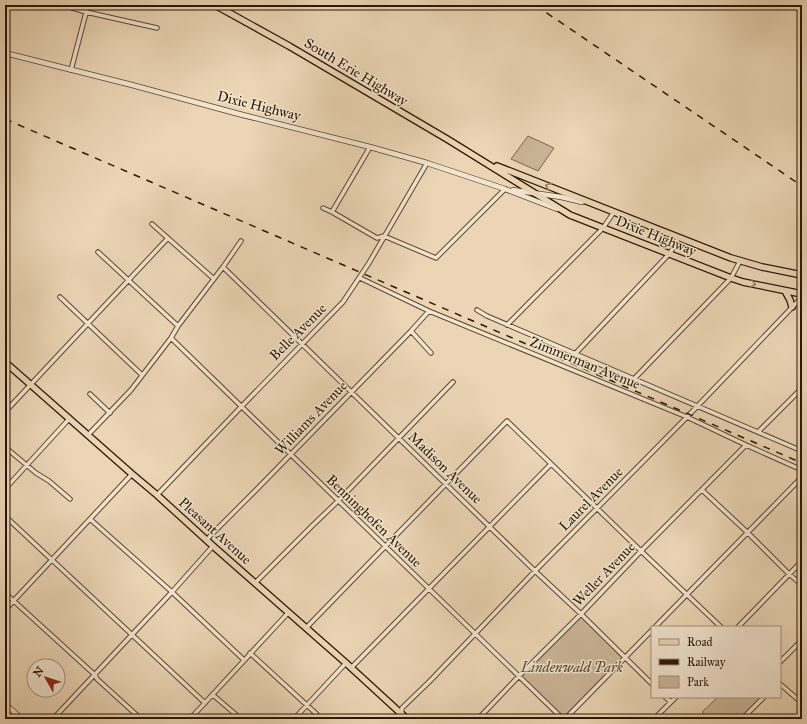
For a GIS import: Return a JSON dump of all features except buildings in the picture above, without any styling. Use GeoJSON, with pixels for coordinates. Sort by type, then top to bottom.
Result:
{"type":"FeatureCollection","features":[{"type":"Feature","properties":{"kind":"main road","name":"South Erie Highway"},"geometry":{"type":"LineString","coordinates":[[215,5],[289,46],[484,161],[570,214]]}},
{"type":"Feature","properties":{"kind":"main road","name":"South Erie Highway"},"geometry":{"type":"LineString","coordinates":[[484,161],[597,205]]}},
{"type":"Feature","properties":{"kind":"main road","name":"Dixie Highway"},"geometry":{"type":"LineString","coordinates":[[597,205],[716,253],[762,267],[802,275]]}},
{"type":"Feature","properties":{"kind":"main road","name":"Dixie Highway"},"geometry":{"type":"LineString","coordinates":[[570,214],[731,278],[802,295]]}},
{"type":"Feature","properties":{"kind":"main road"},"geometry":{"type":"LineString","coordinates":[[784,290],[792,307]]}},
{"type":"Feature","properties":{"kind":"main road","name":"Pleasant Avenue"},"geometry":{"type":"LineString","coordinates":[[5,362],[346,663],[401,716],[407,719]]}},
{"type":"Feature","properties":{"kind":"street"},"geometry":{"type":"LineString","coordinates":[[63,5],[86,12],[157,28]]}},
{"type":"Feature","properties":{"kind":"street"},"geometry":{"type":"LineString","coordinates":[[71,70],[88,5]]}},
{"type":"Feature","properties":{"kind":"street","name":"Dixie Highway"},"geometry":{"type":"LineString","coordinates":[[5,53],[427,163],[505,189],[570,214]]}},
{"type":"Feature","properties":{"kind":"street"},"geometry":{"type":"LineString","coordinates":[[332,212],[370,147]]}},
{"type":"Feature","properties":{"kind":"street","name":"Belle Avenue"},"geometry":{"type":"LineString","coordinates":[[157,495],[241,406],[343,302],[360,278],[427,163]]}},
{"type":"Feature","properties":{"kind":"street"},"geometry":{"type":"LineString","coordinates":[[323,208],[377,238],[384,236],[436,258],[505,189]]}},
{"type":"Feature","properties":{"kind":"street","name":"Dixie Highway"},"geometry":{"type":"LineString","coordinates":[[505,189],[534,192],[597,205]]}},
{"type":"Feature","properties":{"kind":"street"},"geometry":{"type":"LineString","coordinates":[[507,325],[603,228],[614,212]]}},
{"type":"Feature","properties":{"kind":"street"},"geometry":{"type":"LineString","coordinates":[[152,224],[214,279]]}},
{"type":"Feature","properties":{"kind":"street"},"geometry":{"type":"LineString","coordinates":[[5,412],[168,238]]}},
{"type":"Feature","properties":{"kind":"street"},"geometry":{"type":"LineString","coordinates":[[575,354],[669,254],[678,238]]}},
{"type":"Feature","properties":{"kind":"street"},"geometry":{"type":"LineString","coordinates":[[88,436],[131,390],[241,241]]}},
{"type":"Feature","properties":{"kind":"street"},"geometry":{"type":"LineString","coordinates":[[98,252],[178,326]]}},
{"type":"Feature","properties":{"kind":"street"},"geometry":{"type":"LineString","coordinates":[[634,380],[731,278],[740,261]]}},
{"type":"Feature","properties":{"kind":"street","name":"Madison Avenue"},"geometry":{"type":"LineString","coordinates":[[223,267],[651,683]]}},
{"type":"Feature","properties":{"kind":"street","name":"Zimmerman Avenue"},"geometry":{"type":"LineString","coordinates":[[360,278],[429,310],[687,417],[802,470]]}},
{"type":"Feature","properties":{"kind":"street","name":"Laurel Avenue"},"geometry":{"type":"LineString","coordinates":[[401,716],[402,708],[687,417],[802,295]]}},
{"type":"Feature","properties":{"kind":"street"},"geometry":{"type":"LineString","coordinates":[[60,297],[142,375]]}},
{"type":"Feature","properties":{"kind":"street","name":"Williams Avenue"},"geometry":{"type":"LineString","coordinates":[[207,540],[411,331],[429,310]]}},
{"type":"Feature","properties":{"kind":"street","name":"Zimmerman Avenue"},"geometry":{"type":"LineString","coordinates":[[477,310],[507,325],[802,451]]}},
{"type":"Feature","properties":{"kind":"street"},"geometry":{"type":"LineString","coordinates":[[411,331],[432,353]]}},
{"type":"Feature","properties":{"kind":"street","name":"Benninghofen Avenue"},"geometry":{"type":"LineString","coordinates":[[170,338],[291,454],[474,634],[564,719]]}},
{"type":"Feature","properties":{"kind":"street"},"geometry":{"type":"LineString","coordinates":[[255,583],[313,524],[338,501],[452,382]]}},
{"type":"Feature","properties":{"kind":"street"},"geometry":{"type":"LineString","coordinates":[[758,432],[802,388]]}},
{"type":"Feature","properties":{"kind":"street"},"geometry":{"type":"LineString","coordinates":[[90,394],[110,413]]}},
{"type":"Feature","properties":{"kind":"street"},"geometry":{"type":"LineString","coordinates":[[5,489],[69,419]]}},
{"type":"Feature","properties":{"kind":"street"},"geometry":{"type":"LineString","coordinates":[[306,628],[507,421],[720,626]]}},
{"type":"Feature","properties":{"kind":"street","name":"Weller Avenue"},"geometry":{"type":"LineString","coordinates":[[478,719],[746,445]]}},
{"type":"Feature","properties":{"kind":"street"},"geometry":{"type":"LineString","coordinates":[[5,447],[70,499]]}},
{"type":"Feature","properties":{"kind":"street"},"geometry":{"type":"LineString","coordinates":[[351,668],[550,464]]}},
{"type":"Feature","properties":{"kind":"street"},"geometry":{"type":"LineString","coordinates":[[5,610],[132,474]]}},
{"type":"Feature","properties":{"kind":"street"},"geometry":{"type":"LineString","coordinates":[[656,626],[802,477]]}},
{"type":"Feature","properties":{"kind":"street"},"geometry":{"type":"LineString","coordinates":[[702,490],[802,585]]}},
{"type":"Feature","properties":{"kind":"street"},"geometry":{"type":"LineString","coordinates":[[5,516],[205,703]]}},
{"type":"Feature","properties":{"kind":"street"},"geometry":{"type":"LineString","coordinates":[[90,519],[172,592],[244,660]]}},
{"type":"Feature","properties":{"kind":"street"},"geometry":{"type":"LineString","coordinates":[[55,719],[213,546]]}},
{"type":"Feature","properties":{"kind":"street"},"geometry":{"type":"LineString","coordinates":[[739,626],[802,561]]}},
{"type":"Feature","properties":{"kind":"street"},"geometry":{"type":"LineString","coordinates":[[5,594],[95,675],[97,679],[141,719]]}},
{"type":"Feature","properties":{"kind":"street"},"geometry":{"type":"LineString","coordinates":[[190,719],[288,613]]}},
{"type":"Feature","properties":{"kind":"street"},"geometry":{"type":"LineString","coordinates":[[564,719],[651,631]]}},
{"type":"Feature","properties":{"kind":"street"},"geometry":{"type":"LineString","coordinates":[[781,661],[802,640]]}},
{"type":"Feature","properties":{"kind":"street"},"geometry":{"type":"LineString","coordinates":[[250,653],[306,706],[322,719]]}},
{"type":"Feature","properties":{"kind":"street"},"geometry":{"type":"LineString","coordinates":[[294,719],[346,663]]}},
{"type":"Feature","properties":{"kind":"street"},"geometry":{"type":"LineString","coordinates":[[781,685],[802,703]]}},
{"type":"Feature","properties":{"kind":"street"},"geometry":{"type":"LineString","coordinates":[[213,695],[241,719]]}},
{"type":"Feature","properties":{"kind":"street"},"geometry":{"type":"LineString","coordinates":[[666,698],[671,702]]}},
{"type":"Feature","properties":{"kind":"street"},"geometry":{"type":"LineString","coordinates":[[654,719],[675,698]]}},
{"type":"Feature","properties":{"kind":"street"},"geometry":{"type":"LineString","coordinates":[[742,719],[763,698]]}},
{"type":"Feature","properties":{"kind":"street"},"geometry":{"type":"LineString","coordinates":[[5,704],[22,719]]}},
{"type":"Feature","properties":{"kind":"green space"},"geometry":{"type":"Polygon","coordinates":[[[528,136],[554,148],[538,171],[511,159],[528,136]]]}},
{"type":"Feature","properties":{"kind":"green space","name":"Lindenwald Park"},"geometry":{"type":"Polygon","coordinates":[[[581,614],[625,658],[565,719],[519,676],[581,614]]]}},
{"type":"Feature","properties":{"kind":"green space"},"geometry":{"type":"Polygon","coordinates":[[[717,698],[763,698],[742,719],[709,719],[702,712],[717,698]]]}},
{"type":"Feature","properties":{"kind":"railway"},"geometry":{"type":"LineString","coordinates":[[535,5],[802,186]]}},
{"type":"Feature","properties":{"kind":"railway"},"geometry":{"type":"LineString","coordinates":[[5,119],[802,463]]}}]}
